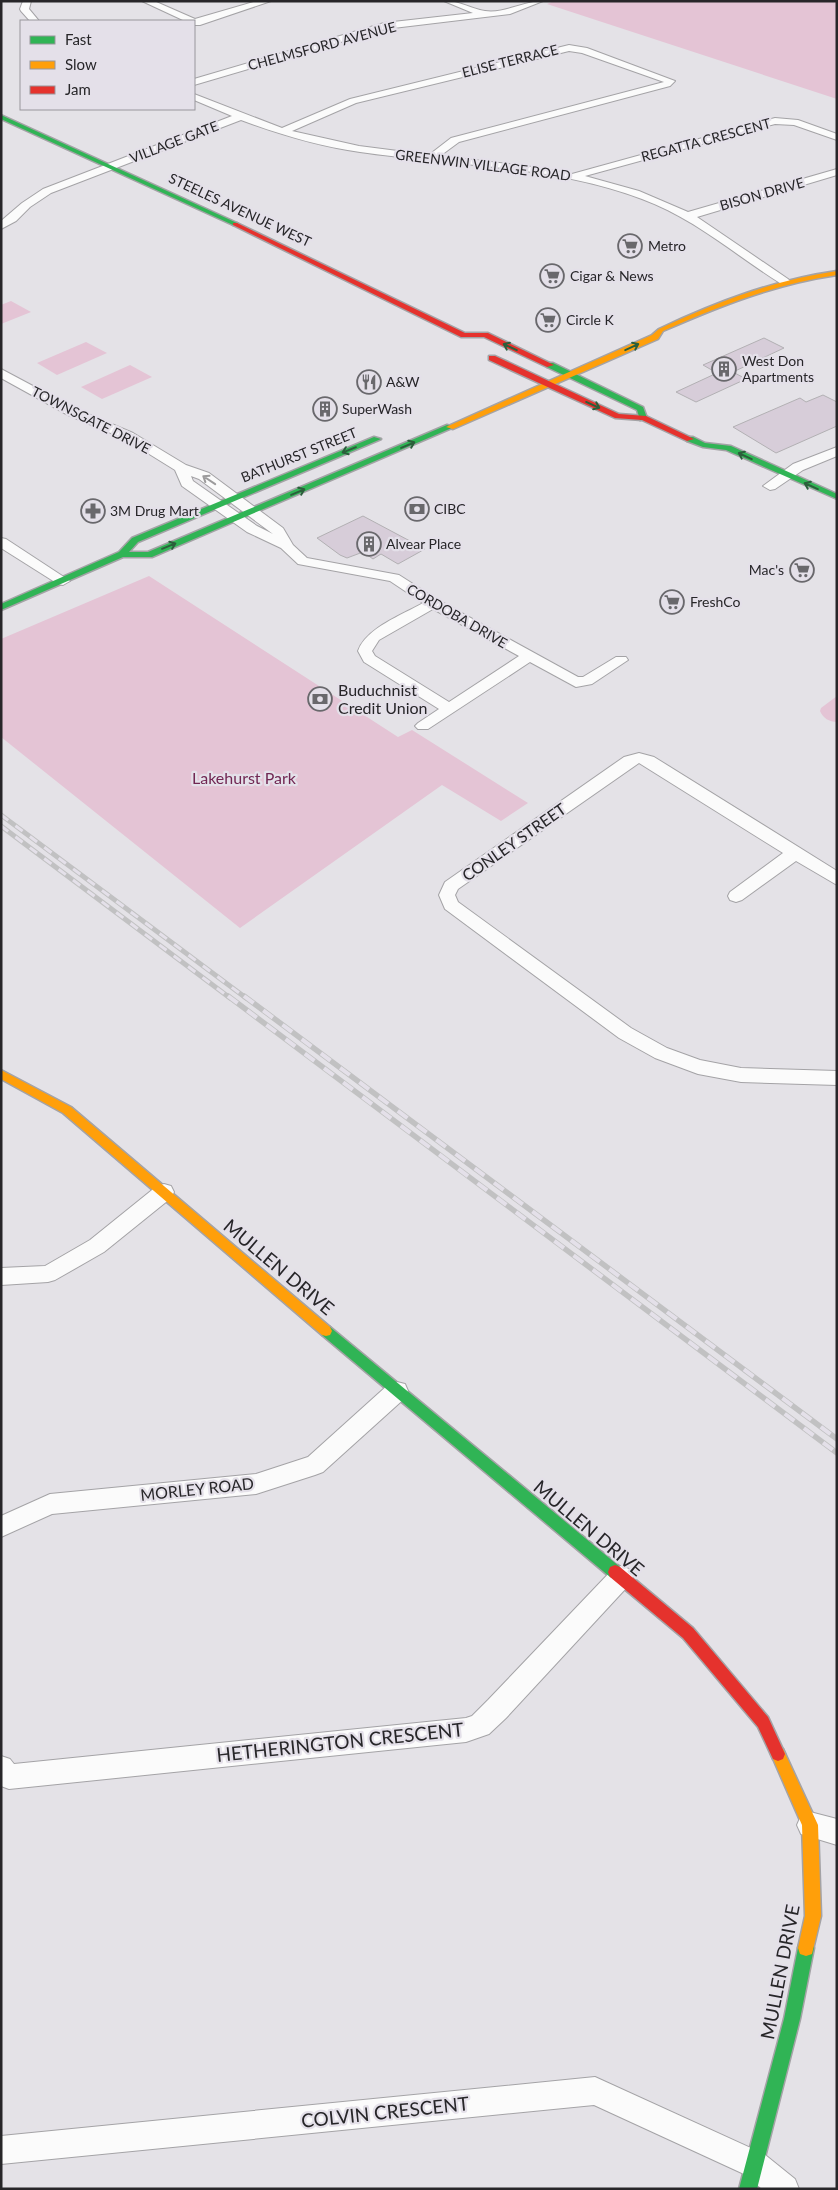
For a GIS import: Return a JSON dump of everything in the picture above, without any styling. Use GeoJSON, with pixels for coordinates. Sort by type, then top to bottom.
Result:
{"type":"FeatureCollection","features":[{"type":"Feature","properties":{"kind":"main road","name":"STEELES AVENUE WEST"},"geometry":{"type":"LineString","coordinates":[[1,117],[240,226],[464,335],[486,335],[572,375],[640,409],[644,418]]}},
{"type":"Feature","properties":{"kind":"main road","name":"BATHURST STREET"},"geometry":{"type":"LineString","coordinates":[[622,339],[643,330],[661,330],[745,294],[784,281],[837,273]]}},
{"type":"Feature","properties":{"kind":"main road","name":"BATHURST STREET"},"geometry":{"type":"LineString","coordinates":[[122,554],[149,555],[237,519],[572,375],[655,337],[661,330]]}},
{"type":"Feature","properties":{"kind":"main road"},"geometry":{"type":"LineString","coordinates":[[464,335],[468,348]]}},
{"type":"Feature","properties":{"kind":"main road","name":"STEELES AVENUE WEST"},"geometry":{"type":"LineString","coordinates":[[483,354],[618,416],[644,418],[703,445],[728,448],[837,497]]}},
{"type":"Feature","properties":{"kind":"main road"},"geometry":{"type":"LineString","coordinates":[[518,381],[567,361]]}},
{"type":"Feature","properties":{"kind":"main road","name":"BATHURST STREET"},"geometry":{"type":"LineString","coordinates":[[1,607],[122,554],[135,540],[387,435]]}},
{"type":"Feature","properties":{"kind":"main road"},"geometry":{"type":"LineString","coordinates":[[703,445],[712,459]]}},
{"type":"Feature","properties":{"kind":"main road"},"geometry":{"type":"LineString","coordinates":[[766,484],[786,493]]}},
{"type":"Feature","properties":{"kind":"main road","name":"MULLEN DRIVE"},"geometry":{"type":"LineString","coordinates":[[1,1074],[67,1110],[398,1391],[688,1633],[763,1722],[810,1825],[813,1916],[792,2019],[751,2177]]}},
{"type":"Feature","properties":{"kind":"street"},"geometry":{"type":"LineString","coordinates":[[27,1],[24,9],[34,20]]}},
{"type":"Feature","properties":{"kind":"street"},"geometry":{"type":"LineString","coordinates":[[146,1],[189,20]]}},
{"type":"Feature","properties":{"kind":"street"},"geometry":{"type":"LineString","coordinates":[[195,22],[267,1]]}},
{"type":"Feature","properties":{"kind":"street"},"geometry":{"type":"LineString","coordinates":[[448,1],[486,14]]}},
{"type":"Feature","properties":{"kind":"street","name":"CHELMSFORD AVENUE"},"geometry":{"type":"LineString","coordinates":[[195,82],[384,26],[510,11],[539,1]]}},
{"type":"Feature","properties":{"kind":"street","name":"ELISE TERRACE"},"geometry":{"type":"LineString","coordinates":[[281,132],[353,101],[569,48],[584,50],[670,81],[667,84],[455,140],[431,158]]}},
{"type":"Feature","properties":{"kind":"street","name":"GREENWIN VILLAGE ROAD"},"geometry":{"type":"LineString","coordinates":[[195,97],[239,117],[281,132],[357,149],[513,166],[574,176],[636,193],[687,216],[718,234],[784,281]]}},
{"type":"Feature","properties":{"kind":"street","name":"VILLAGE GATE"},"geometry":{"type":"LineString","coordinates":[[1,226],[12,219],[26,205],[47,191],[239,117]]}},
{"type":"Feature","properties":{"kind":"street","name":"REGATTA CRESCENT"},"geometry":{"type":"LineString","coordinates":[[574,176],[775,121],[795,122],[837,137]]}},
{"type":"Feature","properties":{"kind":"street","name":"BISON DRIVE"},"geometry":{"type":"LineString","coordinates":[[687,216],[837,172]]}},
{"type":"Feature","properties":{"kind":"street","name":"TOWNSGATE DRIVE"},"geometry":{"type":"LineString","coordinates":[[1,373],[72,412],[129,436],[181,468],[204,476],[253,511]]}},
{"type":"Feature","properties":{"kind":"street"},"geometry":{"type":"LineString","coordinates":[[766,484],[837,451]]}},
{"type":"Feature","properties":{"kind":"street","name":"TOWNSGATE DRIVE"},"geometry":{"type":"LineString","coordinates":[[181,468],[187,483],[237,519]]}},
{"type":"Feature","properties":{"kind":"street","name":"CORDOBA DRIVE"},"geometry":{"type":"LineString","coordinates":[[253,511],[278,531],[287,547]]}},
{"type":"Feature","properties":{"kind":"street","name":"CORDOBA DRIVE"},"geometry":{"type":"LineString","coordinates":[[237,519],[267,538],[287,547],[303,561],[394,578],[433,603],[576,682],[582,683],[621,660]]}},
{"type":"Feature","properties":{"kind":"street"},"geometry":{"type":"LineString","coordinates":[[1,542],[63,581]]}},
{"type":"Feature","properties":{"kind":"street"},"geometry":{"type":"LineString","coordinates":[[433,603],[374,637],[368,643],[365,651],[369,659],[448,708]]}},
{"type":"Feature","properties":{"kind":"street"},"geometry":{"type":"LineString","coordinates":[[423,726],[528,657]]}},
{"type":"Feature","properties":{"kind":"street","name":"CONLEY STREET"},"geometry":{"type":"LineString","coordinates":[[837,879],[648,760],[634,759],[451,886],[447,896],[451,905],[625,1034],[661,1053],[698,1067],[741,1075],[837,1078]]}},
{"type":"Feature","properties":{"kind":"street"},"geometry":{"type":"LineString","coordinates":[[736,896],[795,853]]}},
{"type":"Feature","properties":{"kind":"street"},"geometry":{"type":"LineString","coordinates":[[1,1277],[48,1274],[97,1246],[164,1192]]}},
{"type":"Feature","properties":{"kind":"street","name":"MORLEY ROAD"},"geometry":{"type":"LineString","coordinates":[[1,1527],[50,1504],[256,1484],[315,1464],[398,1391]]}},
{"type":"Feature","properties":{"kind":"street","name":"HETHERINGTON CRESCENT"},"geometry":{"type":"LineString","coordinates":[[1,1768],[9,1777],[466,1730],[480,1725],[621,1577]]}},
{"type":"Feature","properties":{"kind":"street"},"geometry":{"type":"LineString","coordinates":[[810,1825],[837,1832]]}},
{"type":"Feature","properties":{"kind":"street","name":"COLVIN CRESCENT"},"geometry":{"type":"LineString","coordinates":[[1,2150],[595,2091],[751,2177],[785,2189]]}},
{"type":"Feature","properties":{"kind":"green space"},"geometry":{"type":"Polygon","coordinates":[[[554,1],[837,1],[837,99],[547,4],[554,1]]]}},
{"type":"Feature","properties":{"kind":"green space"},"geometry":{"type":"Polygon","coordinates":[[[11,301],[31,312],[1,324],[1,305],[11,301]]]}},
{"type":"Feature","properties":{"kind":"green space"},"geometry":{"type":"Polygon","coordinates":[[[86,342],[107,353],[57,375],[37,363],[86,342]]]}},
{"type":"Feature","properties":{"kind":"green space"},"geometry":{"type":"Polygon","coordinates":[[[130,365],[152,377],[102,399],[81,387],[130,365]]]}},
{"type":"Feature","properties":{"kind":"green space","name":"Lakehurst Park"},"geometry":{"type":"Polygon","coordinates":[[[149,576],[398,737],[412,730],[528,803],[501,821],[442,785],[240,928],[1,737],[1,639],[149,576]]]}},
{"type":"Feature","properties":{"kind":"green space"},"geometry":{"type":"Polygon","coordinates":[[[837,696],[837,722],[827,719],[820,711],[821,708],[837,696]]]}},
{"type":"Feature","properties":{"kind":"building","name":"West Don Apartments"},"geometry":{"type":"Polygon","coordinates":[[[764,338],[784,348],[733,372],[746,379],[696,402],[676,392],[717,373],[703,365],[764,338]]]}},
{"type":"Feature","properties":{"kind":"building"},"geometry":{"type":"Polygon","coordinates":[[[823,395],[837,402],[837,426],[776,453],[733,427],[800,398],[806,402],[823,395]]]}},
{"type":"Feature","properties":{"kind":"building","name":"Alvear Place"},"geometry":{"type":"Polygon","coordinates":[[[363,516],[425,549],[398,564],[381,554],[373,559],[363,552],[347,558],[317,538],[363,516]]]}},
{"type":"Feature","properties":{"kind":"railway"},"geometry":{"type":"LineString","coordinates":[[1,815],[246,998]]}},
{"type":"Feature","properties":{"kind":"railway"},"geometry":{"type":"LineString","coordinates":[[1,826],[230,998]]}},
{"type":"Feature","properties":{"kind":"railway"},"geometry":{"type":"LineString","coordinates":[[228,996],[837,1453]]}},
{"type":"Feature","properties":{"kind":"railway"},"geometry":{"type":"LineString","coordinates":[[244,996],[837,1439]]}},
{"type":"Feature","properties":{"kind":"traffic: fast"},"geometry":{"type":"LineString","coordinates":[[1,117],[235,224]]}},
{"type":"Feature","properties":{"kind":"traffic: fast"},"geometry":{"type":"LineString","coordinates":[[550,365],[640,409],[643,418]]}},
{"type":"Feature","properties":{"kind":"traffic: fast"},"geometry":{"type":"LineString","coordinates":[[122,554],[149,555],[450,427]]}},
{"type":"Feature","properties":{"kind":"traffic: fast"},"geometry":{"type":"LineString","coordinates":[[1,607],[122,554],[135,540],[377,439]]}},
{"type":"Feature","properties":{"kind":"traffic: fast"},"geometry":{"type":"LineString","coordinates":[[690,439],[703,445],[728,448],[837,497]]}},
{"type":"Feature","properties":{"kind":"traffic: fast"},"geometry":{"type":"LineString","coordinates":[[326,1331],[615,1572]]}},
{"type":"Feature","properties":{"kind":"traffic: fast"},"geometry":{"type":"LineString","coordinates":[[748,2189],[792,2019],[806,1948]]}},
{"type":"Feature","properties":{"kind":"traffic: slow"},"geometry":{"type":"LineString","coordinates":[[450,427],[655,337],[661,330],[725,302],[791,281],[837,273]]}},
{"type":"Feature","properties":{"kind":"traffic: slow"},"geometry":{"type":"LineString","coordinates":[[1,1074],[67,1110],[326,1331]]}},
{"type":"Feature","properties":{"kind":"traffic: slow"},"geometry":{"type":"LineString","coordinates":[[778,1754],[810,1825],[813,1916],[806,1948]]}},
{"type":"Feature","properties":{"kind":"traffic: jam"},"geometry":{"type":"LineString","coordinates":[[235,224],[464,335],[485,335],[550,365]]}},
{"type":"Feature","properties":{"kind":"traffic: jam"},"geometry":{"type":"LineString","coordinates":[[492,358],[618,416],[643,418],[690,439]]}},
{"type":"Feature","properties":{"kind":"traffic: jam"},"geometry":{"type":"LineString","coordinates":[[615,1572],[688,1633],[763,1722],[778,1754]]}},
{"type":"Feature","properties":{"kind":"place","name":"Metro"},"geometry":{"type":"Point","coordinates":[630,246]}},
{"type":"Feature","properties":{"kind":"place","name":"Cigar & News"},"geometry":{"type":"Point","coordinates":[552,276]}},
{"type":"Feature","properties":{"kind":"place","name":"Circle K"},"geometry":{"type":"Point","coordinates":[548,320]}},
{"type":"Feature","properties":{"kind":"place","name":"West Don Apartments"},"geometry":{"type":"Point","coordinates":[724,369]}},
{"type":"Feature","properties":{"kind":"place","name":"A&W"},"geometry":{"type":"Point","coordinates":[369,382]}},
{"type":"Feature","properties":{"kind":"place","name":"SuperWash"},"geometry":{"type":"Point","coordinates":[325,409]}},
{"type":"Feature","properties":{"kind":"place","name":"CIBC"},"geometry":{"type":"Point","coordinates":[417,509]}},
{"type":"Feature","properties":{"kind":"place","name":"3M Drug Mart"},"geometry":{"type":"Point","coordinates":[93,511]}},
{"type":"Feature","properties":{"kind":"place","name":"Alvear Place"},"geometry":{"type":"Point","coordinates":[369,544]}},
{"type":"Feature","properties":{"kind":"place","name":"Mac's"},"geometry":{"type":"Point","coordinates":[802,570]}},
{"type":"Feature","properties":{"kind":"place","name":"FreshCo"},"geometry":{"type":"Point","coordinates":[672,602]}},
{"type":"Feature","properties":{"kind":"place","name":"Buduchnist Credit Union"},"geometry":{"type":"Point","coordinates":[320,699]}}]}
